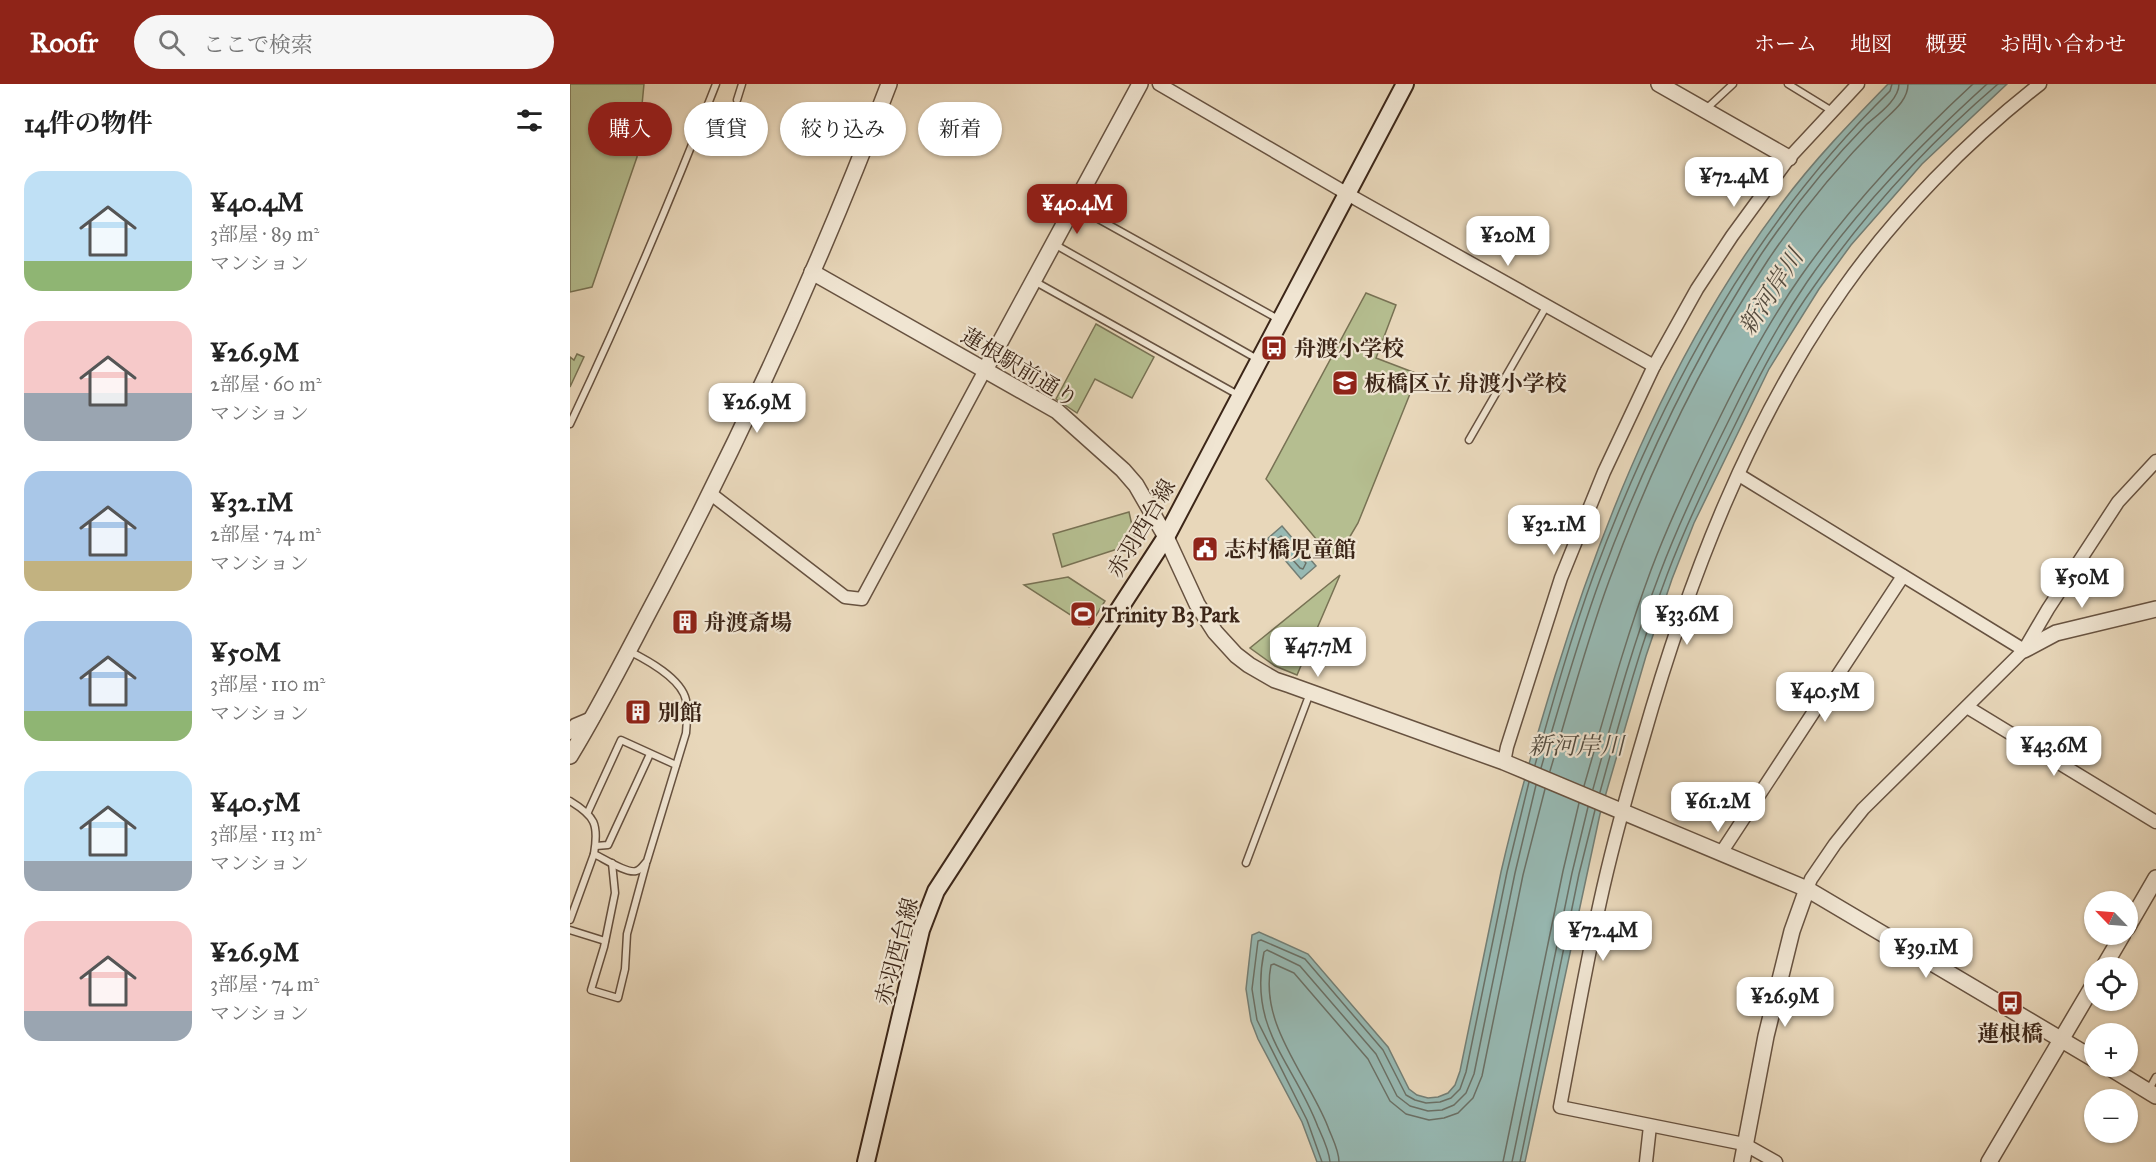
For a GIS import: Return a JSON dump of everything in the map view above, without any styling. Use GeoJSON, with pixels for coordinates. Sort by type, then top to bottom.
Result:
{"type":"FeatureCollection","features":[{"type":"Feature","properties":{"kind":"main road","name":"赤羽西台線"},"geometry":{"type":"LineString","coordinates":[[866,1162],[921,930],[930,903],[943,879],[1166,537],[1405,84]]}},
{"type":"Feature","properties":{"kind":"street"},"geometry":{"type":"LineString","coordinates":[[570,756],[594,717],[711,494],[812,272],[851,182],[889,84]]}},
{"type":"Feature","properties":{"kind":"street"},"geometry":{"type":"LineString","coordinates":[[711,494],[845,597],[862,599],[1140,84]]}},
{"type":"Feature","properties":{"kind":"street"},"geometry":{"type":"LineString","coordinates":[[1159,84],[1546,307],[1654,366]]}},
{"type":"Feature","properties":{"kind":"street"},"geometry":{"type":"LineString","coordinates":[[1659,84],[1789,158]]}},
{"type":"Feature","properties":{"kind":"street"},"geometry":{"type":"LineString","coordinates":[[1776,1162],[1744,1144],[1560,1107],[1619,810],[1682,612],[1707,544],[1786,379],[1843,289],[1875,247],[1916,200],[1988,127],[2040,84]]}},
{"type":"Feature","properties":{"kind":"street"},"geometry":{"type":"LineString","coordinates":[[1854,85],[1789,158],[1732,236],[1697,289],[1654,366],[1604,472],[1561,578],[1507,747],[1507,764],[1807,889],[2084,1053]]}},
{"type":"Feature","properties":{"kind":"street","name":"蓮根駅前通り"},"geometry":{"type":"LineString","coordinates":[[812,272],[1058,411],[1123,470],[1136,485],[1166,537],[1197,604],[1220,638],[1236,655],[1261,673],[1507,764]]}},
{"type":"Feature","properties":{"kind":"street"},"geometry":{"type":"LineString","coordinates":[[1742,1162],[1766,1036],[1792,931],[1811,879],[1863,809],[2024,650],[2118,502],[2156,461]]}},
{"type":"Feature","properties":{"kind":"street"},"geometry":{"type":"LineString","coordinates":[[1739,475],[2024,650]]}},
{"type":"Feature","properties":{"kind":"street"},"geometry":{"type":"LineString","coordinates":[[1721,853],[1904,576]]}},
{"type":"Feature","properties":{"kind":"street"},"geometry":{"type":"LineString","coordinates":[[2024,650],[2056,633],[2156,609]]}},
{"type":"Feature","properties":{"kind":"street"},"geometry":{"type":"LineString","coordinates":[[1967,707],[2156,822]]}},
{"type":"Feature","properties":{"kind":"street"},"geometry":{"type":"LineString","coordinates":[[570,733],[575,725],[594,717]]}},
{"type":"Feature","properties":{"kind":"street"},"geometry":{"type":"LineString","coordinates":[[2138,908],[2156,878]]}},
{"type":"Feature","properties":{"kind":"street"},"geometry":{"type":"LineString","coordinates":[[1989,1162],[2084,1001]]}},
{"type":"Feature","properties":{"kind":"street"},"geometry":{"type":"LineString","coordinates":[[2125,1077],[2152,1094]]}},
{"type":"Feature","properties":{"kind":"street"},"geometry":{"type":"LineString","coordinates":[[1646,1162],[1650,1126]]}},
{"type":"Feature","properties":{"kind":"lane"},"geometry":{"type":"LineString","coordinates":[[570,424],[608,344],[679,179],[716,84]]}},
{"type":"Feature","properties":{"kind":"lane"},"geometry":{"type":"LineString","coordinates":[[737,100],[742,84]]}},
{"type":"Feature","properties":{"kind":"lane"},"geometry":{"type":"LineString","coordinates":[[1705,110],[1733,84]]}},
{"type":"Feature","properties":{"kind":"lane"},"geometry":{"type":"LineString","coordinates":[[1788,84],[1832,111]]}},
{"type":"Feature","properties":{"kind":"lane"},"geometry":{"type":"LineString","coordinates":[[1074,206],[1281,320]]}},
{"type":"Feature","properties":{"kind":"lane"},"geometry":{"type":"LineString","coordinates":[[1053,244],[1259,360]]}},
{"type":"Feature","properties":{"kind":"lane"},"geometry":{"type":"LineString","coordinates":[[1034,280],[1240,396]]}},
{"type":"Feature","properties":{"kind":"lane"},"geometry":{"type":"LineString","coordinates":[[1469,440],[1546,307]]}},
{"type":"Feature","properties":{"kind":"lane"},"geometry":{"type":"LineString","coordinates":[[612,863],[615,892],[605,941],[591,990],[618,998],[625,969],[627,934],[686,733],[687,714],[686,697],[676,684],[649,661],[628,651]]}},
{"type":"Feature","properties":{"kind":"lane"},"geometry":{"type":"LineString","coordinates":[[1246,863],[1310,692]]}},
{"type":"Feature","properties":{"kind":"lane"},"geometry":{"type":"LineString","coordinates":[[588,812],[621,740],[676,765]]}},
{"type":"Feature","properties":{"kind":"lane"},"geometry":{"type":"LineString","coordinates":[[596,846],[608,845],[650,754]]}},
{"type":"Feature","properties":{"kind":"lane"},"geometry":{"type":"LineString","coordinates":[[570,801],[588,812],[597,832],[594,854],[573,897],[570,920]]}},
{"type":"Feature","properties":{"kind":"lane"},"geometry":{"type":"LineString","coordinates":[[594,854],[634,872],[647,861]]}},
{"type":"Feature","properties":{"kind":"lane"},"geometry":{"type":"LineString","coordinates":[[570,930],[605,941]]}},
{"type":"Feature","properties":{"kind":"lane"},"geometry":{"type":"LineString","coordinates":[[2152,1094],[2156,1077]]}},
{"type":"Feature","properties":{"kind":"green space"},"geometry":{"type":"Polygon","coordinates":[[[570,84],[644,84],[642,102],[588,102],[588,156],[637,156],[592,287],[570,292],[570,84]]]}},
{"type":"Feature","properties":{"kind":"green space"},"geometry":{"type":"Polygon","coordinates":[[[1366,293],[1396,305],[1376,358],[1418,374],[1358,523],[1345,545],[1332,558],[1266,479],[1366,293]]]}},
{"type":"Feature","properties":{"kind":"green space"},"geometry":{"type":"Polygon","coordinates":[[[1096,324],[1154,357],[1132,398],[1095,379],[1077,413],[1056,399],[1096,324]]]}},
{"type":"Feature","properties":{"kind":"green space"},"geometry":{"type":"Polygon","coordinates":[[[577,354],[584,357],[570,387],[570,357],[574,360],[577,354]]]}},
{"type":"Feature","properties":{"kind":"green space"},"geometry":{"type":"Polygon","coordinates":[[[1129,512],[1136,543],[1062,567],[1053,534],[1129,512]]]}},
{"type":"Feature","properties":{"kind":"green space"},"geometry":{"type":"Polygon","coordinates":[[[1340,575],[1297,675],[1275,666],[1250,648],[1340,575]]]}},
{"type":"Feature","properties":{"kind":"green space","name":"Trinity B3 Park"},"geometry":{"type":"Polygon","coordinates":[[[1068,577],[1105,601],[1089,627],[1024,585],[1068,577]]]}},
{"type":"Feature","properties":{"kind":"water","name":"新河岸川"},"geometry":{"type":"Polygon","coordinates":[[[1888,84],[2007,84],[1922,164],[1851,245],[1819,289],[1769,369],[1694,523],[1646,656],[1600,814],[1525,1162],[1317,1162],[1302,1122],[1258,1039],[1251,1021],[1246,989],[1252,935],[1259,932],[1308,954],[1388,1047],[1409,1089],[1417,1095],[1428,1098],[1438,1097],[1448,1093],[1455,1085],[1460,1071],[1501,872],[1526,774],[1575,613],[1622,489],[1677,370],[1709,312],[1744,257],[1807,172],[1888,84]]]}},
{"type":"Feature","properties":{"kind":"water"},"geometry":{"type":"Polygon","coordinates":[[[1282,526],[1316,566],[1301,579],[1267,539],[1282,526]]]}},
{"type":"Feature","properties":{"kind":"place","name":"舟渡小学校"},"geometry":{"type":"Point","coordinates":[1274,348]}},
{"type":"Feature","properties":{"kind":"place","name":"板橋区立 舟渡小学校"},"geometry":{"type":"Point","coordinates":[1345,383]}},
{"type":"Feature","properties":{"kind":"place","name":"志村橋児童館"},"geometry":{"type":"Point","coordinates":[1205,549]}},
{"type":"Feature","properties":{"kind":"place","name":"Trinity B3 Park"},"geometry":{"type":"Point","coordinates":[1083,614]}},
{"type":"Feature","properties":{"kind":"place","name":"舟渡斎場"},"geometry":{"type":"Point","coordinates":[685,622]}},
{"type":"Feature","properties":{"kind":"place","name":"別館"},"geometry":{"type":"Point","coordinates":[638,712]}},
{"type":"Feature","properties":{"kind":"place","name":"蓮根橋"},"geometry":{"type":"Point","coordinates":[2010,1003]}}]}
